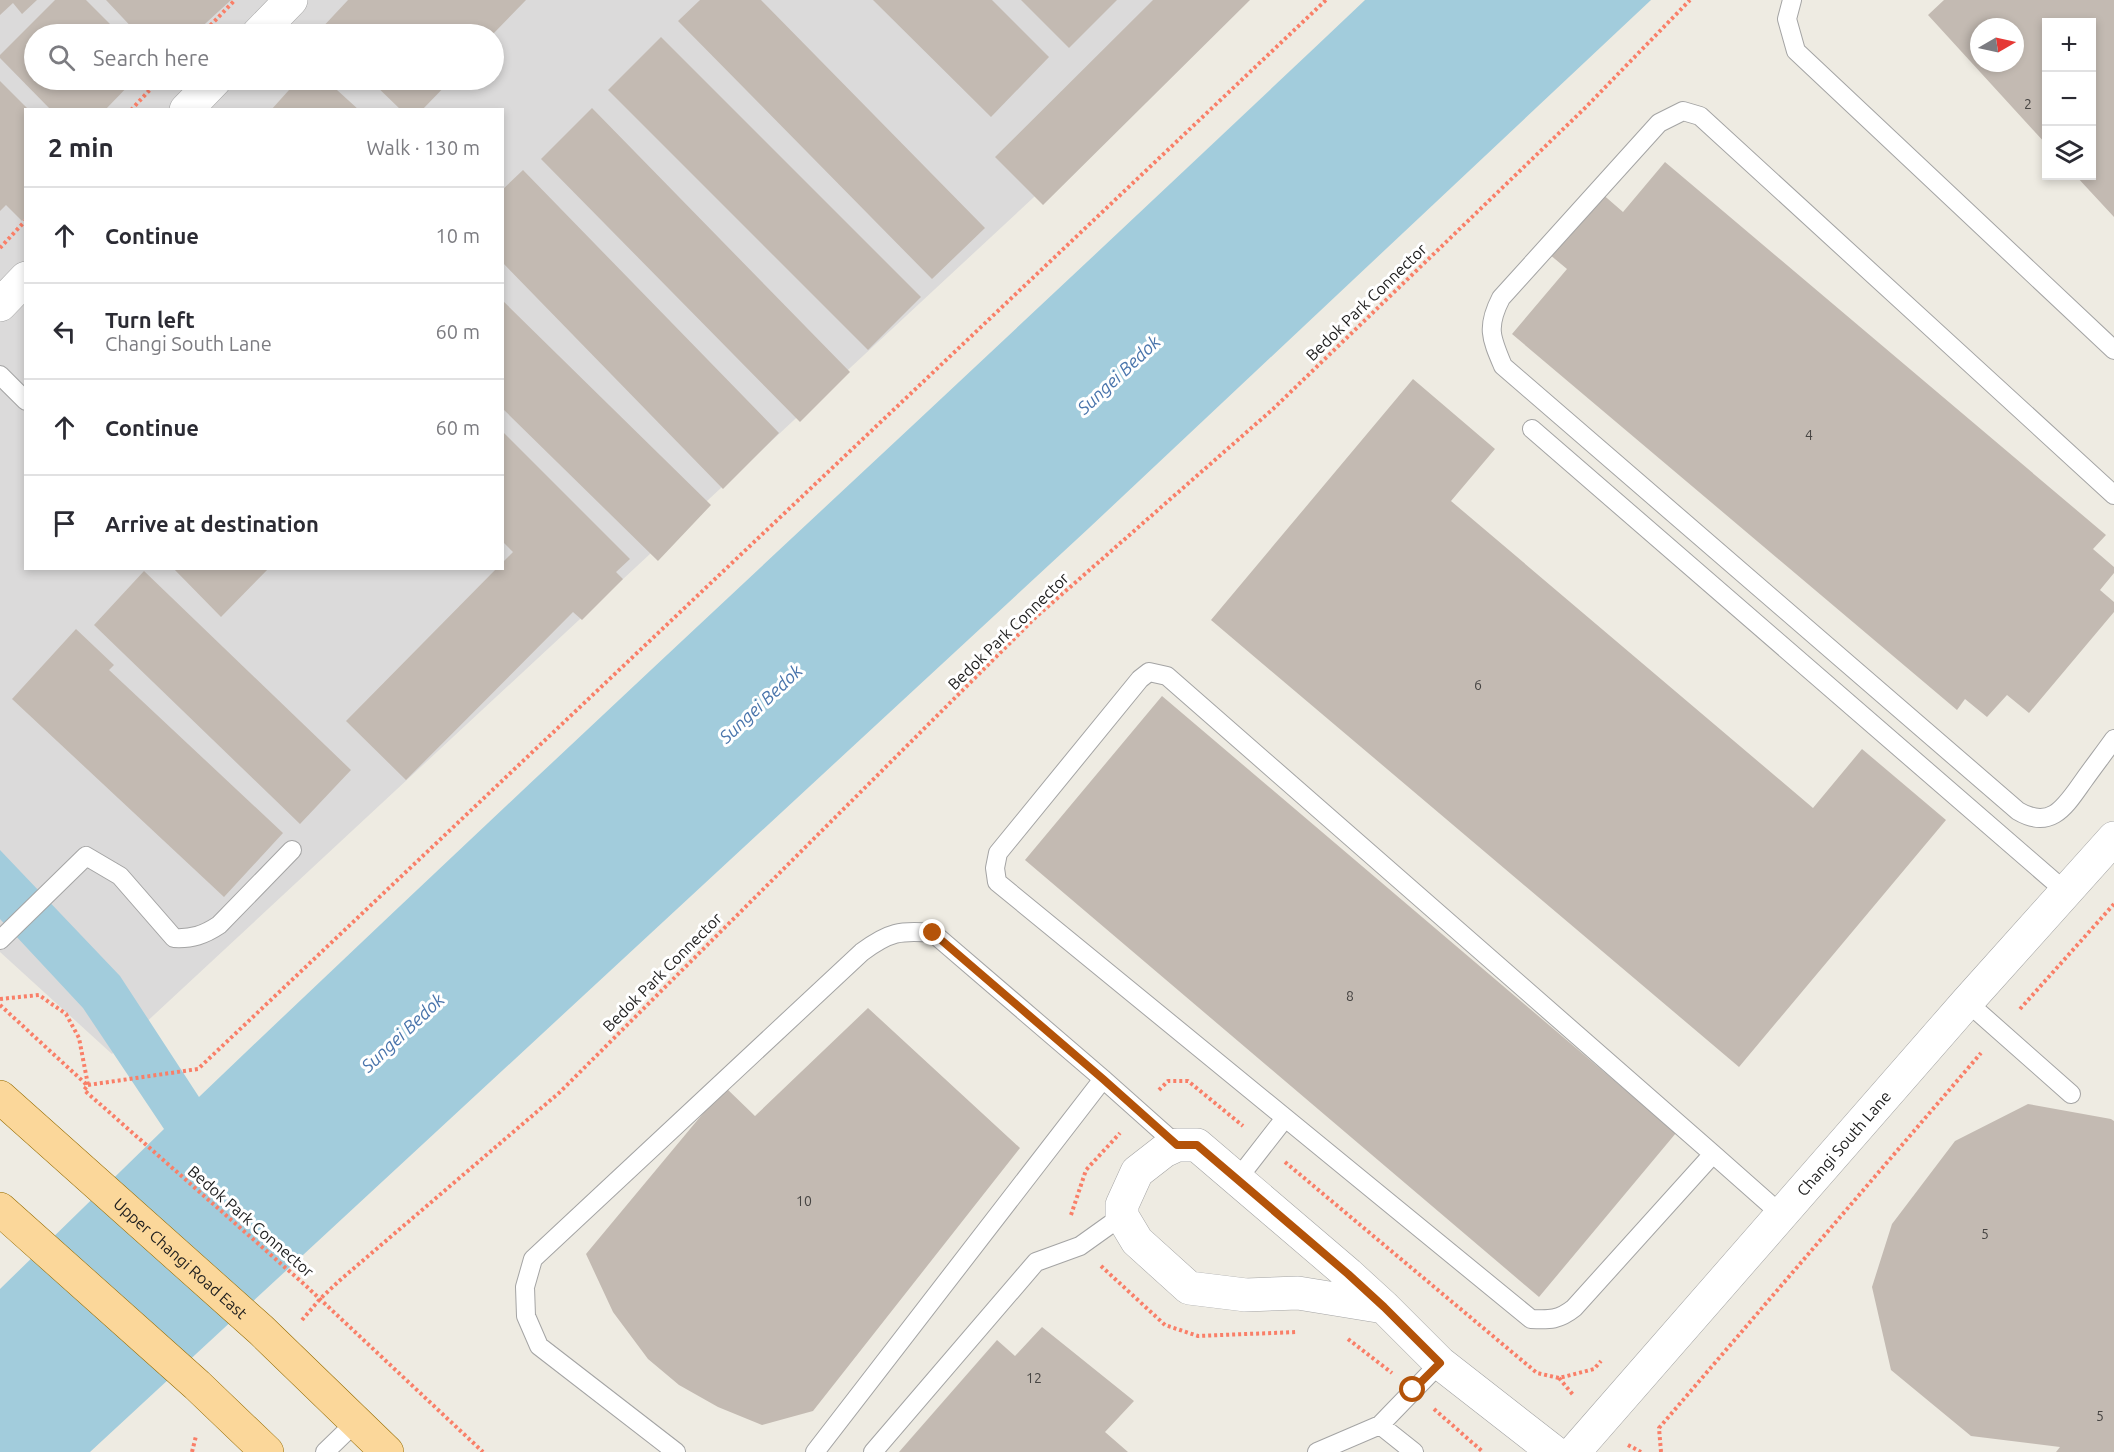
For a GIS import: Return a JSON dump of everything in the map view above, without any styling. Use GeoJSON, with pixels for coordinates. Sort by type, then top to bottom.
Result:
{"type":"FeatureCollection","features":[{"type":"Feature","properties":{"kind":"main road","name":"Upper Changi Road East"},"geometry":{"type":"LineString","coordinates":[[0,1097],[261,1330],[387,1452]]}},
{"type":"Feature","properties":{"kind":"main road"},"geometry":{"type":"LineString","coordinates":[[2,1211],[197,1385],[267,1452]]}},
{"type":"Feature","properties":{"kind":"street"},"geometry":{"type":"LineString","coordinates":[[268,24],[291,0]]}},
{"type":"Feature","properties":{"kind":"street"},"geometry":{"type":"LineString","coordinates":[[188,108],[205,90]]}},
{"type":"Feature","properties":{"kind":"street"},"geometry":{"type":"LineString","coordinates":[[0,305],[24,280]]}},
{"type":"Feature","properties":{"kind":"street","name":"Changi South Lane"},"geometry":{"type":"LineString","coordinates":[[1574,1452],[1967,1002],[2114,838]]}},
{"type":"Feature","properties":{"kind":"street"},"geometry":{"type":"LineString","coordinates":[[1384,1307],[1298,1293],[1246,1295],[1189,1288],[1137,1241],[1122,1216],[1122,1205],[1137,1172],[1164,1151],[1177,1145],[1197,1145],[1384,1307],[1440,1363],[1554,1452]]}},
{"type":"Feature","properties":{"kind":"lane"},"geometry":{"type":"LineString","coordinates":[[1792,0],[1787,19],[1796,51],[2114,350]]}},
{"type":"Feature","properties":{"kind":"lane"},"geometry":{"type":"LineString","coordinates":[[2114,495],[1700,116],[1683,111],[1659,123],[1501,298],[1492,316],[1494,345],[1503,366],[2018,811],[2036,818],[2046,817],[2064,809],[2114,739]]}},
{"type":"Feature","properties":{"kind":"lane"},"geometry":{"type":"LineString","coordinates":[[0,375],[24,399]]}},
{"type":"Feature","properties":{"kind":"lane"},"geometry":{"type":"LineString","coordinates":[[1532,429],[2065,891]]}},
{"type":"Feature","properties":{"kind":"lane"},"geometry":{"type":"LineString","coordinates":[[1713,1154],[1575,1308],[1562,1317],[1549,1320],[1531,1319],[998,882],[994,868],[998,853],[1140,679],[1149,672],[1167,676],[1713,1154],[1782,1215]]}},
{"type":"Feature","properties":{"kind":"lane"},"geometry":{"type":"LineString","coordinates":[[0,940],[86,856],[120,876],[174,938],[190,938],[206,934],[219,925],[292,850]]}},
{"type":"Feature","properties":{"kind":"lane"},"geometry":{"type":"LineString","coordinates":[[676,1452],[539,1346],[526,1316],[525,1287],[533,1259],[862,952],[882,938],[907,931],[933,933],[1177,1145]]}},
{"type":"Feature","properties":{"kind":"lane"},"geometry":{"type":"LineString","coordinates":[[1967,1002],[2072,1094]]}},
{"type":"Feature","properties":{"kind":"lane"},"geometry":{"type":"LineString","coordinates":[[815,1452],[1103,1079]]}},
{"type":"Feature","properties":{"kind":"lane"},"geometry":{"type":"LineString","coordinates":[[1236,1181],[1285,1119]]}},
{"type":"Feature","properties":{"kind":"lane"},"geometry":{"type":"LineString","coordinates":[[873,1452],[1036,1262],[1080,1246],[1122,1216]]}},
{"type":"Feature","properties":{"kind":"lane"},"geometry":{"type":"LineString","coordinates":[[1317,1452],[1380,1425],[1440,1363]]}},
{"type":"Feature","properties":{"kind":"lane"},"geometry":{"type":"LineString","coordinates":[[325,1452],[357,1421]]}},
{"type":"Feature","properties":{"kind":"lane"},"geometry":{"type":"LineString","coordinates":[[1380,1425],[1414,1452]]}},
{"type":"Feature","properties":{"kind":"path"},"geometry":{"type":"LineString","coordinates":[[212,24],[235,0]]}},
{"type":"Feature","properties":{"kind":"path"},"geometry":{"type":"LineString","coordinates":[[88,1085],[198,1069],[1326,0]]}},
{"type":"Feature","properties":{"kind":"path","name":"Bedok Park Connector"},"geometry":{"type":"LineString","coordinates":[[88,1085],[84,1090],[320,1299],[560,1092],[1036,617],[1273,409],[1585,108],[1690,0]]}},
{"type":"Feature","properties":{"kind":"path"},"geometry":{"type":"LineString","coordinates":[[133,108],[150,90]]}},
{"type":"Feature","properties":{"kind":"path"},"geometry":{"type":"LineString","coordinates":[[0,248],[24,222]]}},
{"type":"Feature","properties":{"kind":"path"},"geometry":{"type":"LineString","coordinates":[[1661,1452],[1659,1428],[2000,1031],[2114,904]]}},
{"type":"Feature","properties":{"kind":"path"},"geometry":{"type":"LineString","coordinates":[[0,999],[39,995],[66,1014],[79,1038],[88,1085]]}},
{"type":"Feature","properties":{"kind":"path"},"geometry":{"type":"LineString","coordinates":[[0,1005],[88,1085]]}},
{"type":"Feature","properties":{"kind":"path"},"geometry":{"type":"LineString","coordinates":[[1140,1112],[1168,1081],[1188,1082],[1265,1144],[1536,1373],[1559,1378],[1594,1369]]}},
{"type":"Feature","properties":{"kind":"path"},"geometry":{"type":"LineString","coordinates":[[320,1299],[483,1452]]}},
{"type":"Feature","properties":{"kind":"shaded area"},"geometry":{"type":"Polygon","coordinates":[[[0,0],[1246,0],[112,1054],[0,952],[0,0]]]}},
{"type":"Feature","properties":{"kind":"water","name":"Sungei Bedok"},"geometry":{"type":"Polygon","coordinates":[[[1365,0],[1651,0],[1089,528],[90,1452],[0,1452],[0,1289],[164,1129],[83,1008],[0,919],[0,850],[120,976],[199,1097],[1365,0]]]}},
{"type":"Feature","properties":{"kind":"building"},"geometry":{"type":"Polygon","coordinates":[[[0,0],[37,0],[22,14],[13,3],[0,15],[0,0]]]}},
{"type":"Feature","properties":{"kind":"building"},"geometry":{"type":"Polygon","coordinates":[[[55,0],[86,0],[110,24],[31,24],[55,0]]]}},
{"type":"Feature","properties":{"kind":"building"},"geometry":{"type":"Polygon","coordinates":[[[106,0],[231,0],[205,24],[129,24],[106,0]]]}},
{"type":"Feature","properties":{"kind":"building"},"geometry":{"type":"Polygon","coordinates":[[[348,0],[526,0],[503,24],[326,24],[348,0]]]}},
{"type":"Feature","properties":{"kind":"building"},"geometry":{"type":"Polygon","coordinates":[[[700,0],[761,0],[985,228],[932,279],[678,21],[700,0]]]}},
{"type":"Feature","properties":{"kind":"building"},"geometry":{"type":"Polygon","coordinates":[[[873,0],[992,0],[1049,57],[991,117],[873,0]]]}},
{"type":"Feature","properties":{"kind":"building"},"geometry":{"type":"Polygon","coordinates":[[[1021,0],[1117,0],[1069,48],[1021,0]]]}},
{"type":"Feature","properties":{"kind":"building"},"geometry":{"type":"Polygon","coordinates":[[[1153,0],[1250,0],[1043,205],[995,157],[1153,0]]]}},
{"type":"Feature","properties":{"kind":"building"},"geometry":{"type":"Polygon","coordinates":[[[1944,0],[2114,0],[2114,217],[2080,180],[2096,180],[2096,18],[2042,18],[2042,140],[1980,72],[2024,72],[2024,18],[1970,18],[1970,61],[1928,15],[1944,0]]]}},
{"type":"Feature","properties":{"kind":"building"},"geometry":{"type":"Polygon","coordinates":[[[24,31],[24,82],[0,58],[0,55],[24,31]]]}},
{"type":"Feature","properties":{"kind":"building"},"geometry":{"type":"Polygon","coordinates":[[[661,37],[921,297],[868,350],[608,90],[661,37]]]}},
{"type":"Feature","properties":{"kind":"building"},"geometry":{"type":"Polygon","coordinates":[[[0,81],[27,108],[24,108],[24,219],[22,221],[6,205],[0,211],[0,81]]]}},
{"type":"Feature","properties":{"kind":"building"},"geometry":{"type":"Polygon","coordinates":[[[31,90],[124,90],[107,108],[49,108],[31,90]]]}},
{"type":"Feature","properties":{"kind":"building"},"geometry":{"type":"Polygon","coordinates":[[[289,90],[337,90],[357,108],[273,108],[289,90]]]}},
{"type":"Feature","properties":{"kind":"building"},"geometry":{"type":"Polygon","coordinates":[[[380,90],[441,90],[424,108],[399,108],[380,90]]]}},
{"type":"Feature","properties":{"kind":"building"},"geometry":{"type":"Polygon","coordinates":[[[592,108],[850,372],[800,422],[541,159],[592,108]]]}},
{"type":"Feature","properties":{"kind":"building"},"geometry":{"type":"Polygon","coordinates":[[[1665,162],[2106,535],[2093,549],[2114,567],[2114,573],[2100,590],[2114,602],[2114,612],[2029,713],[2007,695],[1987,717],[1965,699],[1957,710],[1512,334],[1567,269],[1549,254],[1600,192],[1623,212],[1665,162]]]}},
{"type":"Feature","properties":{"kind":"building"},"geometry":{"type":"Polygon","coordinates":[[[523,170],[779,433],[723,489],[504,264],[504,188],[523,170]]]}},
{"type":"Feature","properties":{"kind":"building"},"geometry":{"type":"Polygon","coordinates":[[[504,302],[711,505],[658,561],[504,410],[504,302]]]}},
{"type":"Feature","properties":{"kind":"building"},"geometry":{"type":"Polygon","coordinates":[[[1413,379],[1495,449],[1451,501],[1813,808],[1862,749],[1946,820],[1739,1067],[1211,620],[1413,379]]]}},
{"type":"Feature","properties":{"kind":"building"},"geometry":{"type":"Polygon","coordinates":[[[504,433],[630,559],[616,572],[623,579],[582,620],[573,612],[406,780],[346,721],[495,570],[504,570],[504,561],[513,552],[504,543],[504,433]]]}},
{"type":"Feature","properties":{"kind":"building"},"geometry":{"type":"Polygon","coordinates":[[[175,570],[267,570],[221,617],[175,570]]]}},
{"type":"Feature","properties":{"kind":"building"},"geometry":{"type":"Polygon","coordinates":[[[144,571],[351,770],[300,824],[94,625],[144,571]]]}},
{"type":"Feature","properties":{"kind":"building"},"geometry":{"type":"Polygon","coordinates":[[[76,629],[114,665],[109,670],[283,833],[224,897],[12,699],[76,629]]]}},
{"type":"Feature","properties":{"kind":"building"},"geometry":{"type":"Polygon","coordinates":[[[1162,696],[1676,1133],[1539,1297],[1025,860],[1162,696]]]}},
{"type":"Feature","properties":{"kind":"building"},"geometry":{"type":"Polygon","coordinates":[[[868,1008],[1020,1148],[813,1411],[762,1425],[718,1407],[679,1385],[648,1359],[613,1312],[586,1254],[725,1087],[755,1116],[868,1008]]]}},
{"type":"Feature","properties":{"kind":"building"},"geometry":{"type":"Polygon","coordinates":[[[2028,1104],[2114,1121],[2114,1452],[2056,1452],[2060,1447],[1971,1436],[1891,1370],[1872,1287],[1892,1224],[1955,1141],[2028,1104]]]}},
{"type":"Feature","properties":{"kind":"building"},"geometry":{"type":"Polygon","coordinates":[[[1042,1327],[1134,1401],[1105,1432],[1128,1452],[899,1452],[997,1340],[1015,1356],[1042,1327]]]}},
{"type":"Feature","properties":{"kind":"route"},"geometry":{"type":"LineString","coordinates":[[933,933],[1177,1145],[1197,1145],[1384,1307],[1440,1363],[1413,1390]]}}]}
